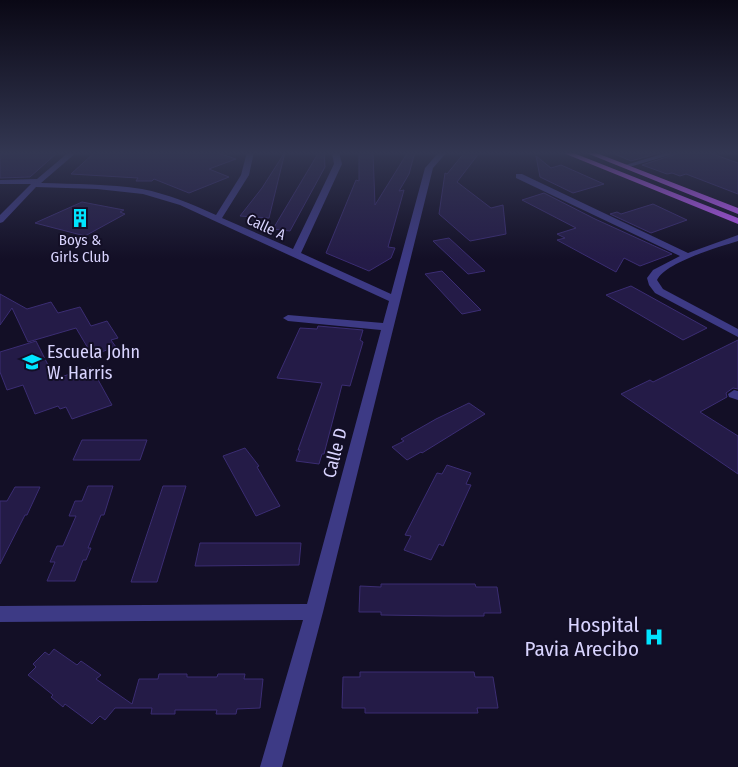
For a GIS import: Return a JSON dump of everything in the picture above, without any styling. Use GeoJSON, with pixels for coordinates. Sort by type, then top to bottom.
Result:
{"type":"FeatureCollection","features":[{"type":"Feature","properties":{"kind":"main road"},"geometry":{"type":"LineString","coordinates":[[655,188],[738,221]]}},
{"type":"Feature","properties":{"kind":"main road"},"geometry":{"type":"LineString","coordinates":[[680,188],[738,211]]}},
{"type":"Feature","properties":{"kind":"street"},"geometry":{"type":"LineString","coordinates":[[0,220],[5,210],[30,188]]}},
{"type":"Feature","properties":{"kind":"street","name":"Calle A"},"geometry":{"type":"LineString","coordinates":[[104,188],[143,192],[183,204],[394,299]]}},
{"type":"Feature","properties":{"kind":"street"},"geometry":{"type":"LineString","coordinates":[[217,219],[237,188]]}},
{"type":"Feature","properties":{"kind":"street"},"geometry":{"type":"LineString","coordinates":[[295,255],[327,188]]}},
{"type":"Feature","properties":{"kind":"street","name":"Calle D"},"geometry":{"type":"LineString","coordinates":[[271,767],[314,612],[386,327],[424,188]]}},
{"type":"Feature","properties":{"kind":"street"},"geometry":{"type":"LineString","coordinates":[[543,188],[687,256]]}},
{"type":"Feature","properties":{"kind":"street"},"geometry":{"type":"LineString","coordinates":[[738,238],[687,256],[656,271],[652,278],[653,284],[659,291],[738,334]]}},
{"type":"Feature","properties":{"kind":"street"},"geometry":{"type":"LineString","coordinates":[[288,318],[386,327]]}},
{"type":"Feature","properties":{"kind":"street"},"geometry":{"type":"LineString","coordinates":[[0,614],[314,612]]}},
{"type":"Feature","properties":{"kind":"building"},"geometry":{"type":"Polygon","coordinates":[[[176,188],[202,188],[189,193],[176,188]]]}},
{"type":"Feature","properties":{"kind":"building"},"geometry":{"type":"Polygon","coordinates":[[[262,188],[276,188],[269,218],[240,216],[262,188]]]}},
{"type":"Feature","properties":{"kind":"building"},"geometry":{"type":"Polygon","coordinates":[[[298,188],[314,188],[290,231],[273,229],[298,188]]]}},
{"type":"Feature","properties":{"kind":"building"},"geometry":{"type":"Polygon","coordinates":[[[353,188],[374,188],[375,205],[386,188],[401,188],[399,191],[404,190],[388,247],[395,248],[391,258],[369,271],[326,253],[353,188]]]}},
{"type":"Feature","properties":{"kind":"building"},"geometry":{"type":"Polygon","coordinates":[[[443,188],[465,188],[491,208],[503,205],[506,234],[470,241],[439,214],[443,188]]]}},
{"type":"Feature","properties":{"kind":"building"},"geometry":{"type":"Polygon","coordinates":[[[562,188],[591,188],[573,193],[562,188]]]}},
{"type":"Feature","properties":{"kind":"building"},"geometry":{"type":"Polygon","coordinates":[[[722,188],[738,188],[738,194],[722,188]]]}},
{"type":"Feature","properties":{"kind":"building"},"geometry":{"type":"Polygon","coordinates":[[[544,193],[595,219],[672,254],[640,266],[624,258],[616,272],[557,240],[565,238],[557,234],[576,228],[522,200],[544,193]]]}},
{"type":"Feature","properties":{"kind":"building","name":"Boys & Girls Club"},"geometry":{"type":"Polygon","coordinates":[[[82,202],[124,210],[120,212],[125,214],[85,236],[35,223],[82,202]]]}},
{"type":"Feature","properties":{"kind":"building"},"geometry":{"type":"Polygon","coordinates":[[[653,204],[687,220],[651,233],[610,214],[617,212],[621,214],[653,204]]]}},
{"type":"Feature","properties":{"kind":"building"},"geometry":{"type":"Polygon","coordinates":[[[449,238],[485,271],[468,274],[433,241],[449,238]]]}},
{"type":"Feature","properties":{"kind":"building"},"geometry":{"type":"Polygon","coordinates":[[[442,271],[481,310],[462,314],[425,274],[442,271]]]}},
{"type":"Feature","properties":{"kind":"building"},"geometry":{"type":"Polygon","coordinates":[[[631,286],[707,328],[683,340],[606,295],[631,286]]]}},
{"type":"Feature","properties":{"kind":"building"},"geometry":{"type":"Polygon","coordinates":[[[0,294],[27,309],[51,302],[58,313],[80,307],[91,326],[107,321],[118,338],[111,340],[116,347],[92,355],[76,328],[28,342],[12,308],[0,325],[0,294]]]}},
{"type":"Feature","properties":{"kind":"building"},"geometry":{"type":"Polygon","coordinates":[[[318,326],[363,330],[360,340],[363,342],[350,386],[342,385],[324,454],[322,454],[319,464],[296,461],[300,450],[298,450],[322,383],[277,378],[300,328],[317,329],[318,326]]]}},
{"type":"Feature","properties":{"kind":"building"},"geometry":{"type":"Polygon","coordinates":[[[738,340],[738,389],[733,388],[726,393],[727,397],[700,412],[738,436],[738,474],[621,394],[650,380],[653,382],[738,340]]]}},
{"type":"Feature","properties":{"kind":"building"},"geometry":{"type":"Polygon","coordinates":[[[36,341],[55,379],[91,367],[112,405],[72,419],[66,407],[60,409],[58,406],[35,414],[23,385],[7,390],[0,372],[0,352],[36,341]]]}},
{"type":"Feature","properties":{"kind":"building"},"geometry":{"type":"Polygon","coordinates":[[[469,403],[485,414],[422,453],[407,460],[392,447],[404,441],[401,439],[436,419],[469,403]]]}},
{"type":"Feature","properties":{"kind":"building"},"geometry":{"type":"Polygon","coordinates":[[[82,440],[147,440],[140,460],[73,460],[82,440]]]}},
{"type":"Feature","properties":{"kind":"building"},"geometry":{"type":"Polygon","coordinates":[[[245,448],[259,466],[257,467],[280,506],[256,516],[223,456],[245,448]]]}},
{"type":"Feature","properties":{"kind":"building"},"geometry":{"type":"Polygon","coordinates":[[[447,465],[471,473],[466,484],[471,485],[443,546],[439,544],[431,560],[404,550],[411,536],[405,535],[437,473],[442,474],[447,465]]]}},
{"type":"Feature","properties":{"kind":"building"},"geometry":{"type":"Polygon","coordinates":[[[88,486],[113,486],[104,515],[101,515],[88,548],[91,548],[86,560],[83,560],[75,581],[47,581],[55,562],[50,562],[57,546],[63,546],[76,516],[69,516],[75,501],[82,501],[88,486]]]}},
{"type":"Feature","properties":{"kind":"building"},"geometry":{"type":"Polygon","coordinates":[[[163,486],[186,486],[157,582],[131,582],[163,486]]]}},
{"type":"Feature","properties":{"kind":"building"},"geometry":{"type":"Polygon","coordinates":[[[15,487],[40,487],[0,564],[0,501],[7,501],[15,487]]]}},
{"type":"Feature","properties":{"kind":"building"},"geometry":{"type":"Polygon","coordinates":[[[200,543],[301,543],[299,565],[195,566],[200,543]]]}},
{"type":"Feature","properties":{"kind":"building"},"geometry":{"type":"Polygon","coordinates":[[[381,584],[475,584],[476,587],[497,587],[501,613],[484,613],[484,616],[445,616],[381,615],[381,612],[359,612],[360,586],[381,587],[381,584]]]}},
{"type":"Feature","properties":{"kind":"building"},"geometry":{"type":"Polygon","coordinates":[[[54,649],[77,665],[81,661],[101,675],[96,679],[132,704],[139,679],[158,679],[159,674],[187,674],[187,677],[217,677],[218,674],[245,674],[244,679],[263,679],[260,708],[237,709],[236,714],[216,714],[217,710],[175,710],[175,714],[151,714],[152,708],[115,708],[105,720],[100,716],[92,724],[65,704],[63,707],[51,697],[53,695],[28,675],[36,667],[33,664],[45,652],[49,655],[54,649]]]}},
{"type":"Feature","properties":{"kind":"building"},"geometry":{"type":"Polygon","coordinates":[[[360,672],[474,672],[475,677],[493,677],[498,708],[477,708],[478,713],[365,713],[365,708],[342,708],[343,677],[360,677],[360,672]]]}},
{"type":"Feature","properties":{"kind":"place","name":"Boys & Girls Club"},"geometry":{"type":"Point","coordinates":[80,218]}},
{"type":"Feature","properties":{"kind":"place","name":"Escuela John W. Harris"},"geometry":{"type":"Point","coordinates":[32,362]}},
{"type":"Feature","properties":{"kind":"place","name":"Hospital Pavia Arecibo"},"geometry":{"type":"Point","coordinates":[654,637]}}]}
